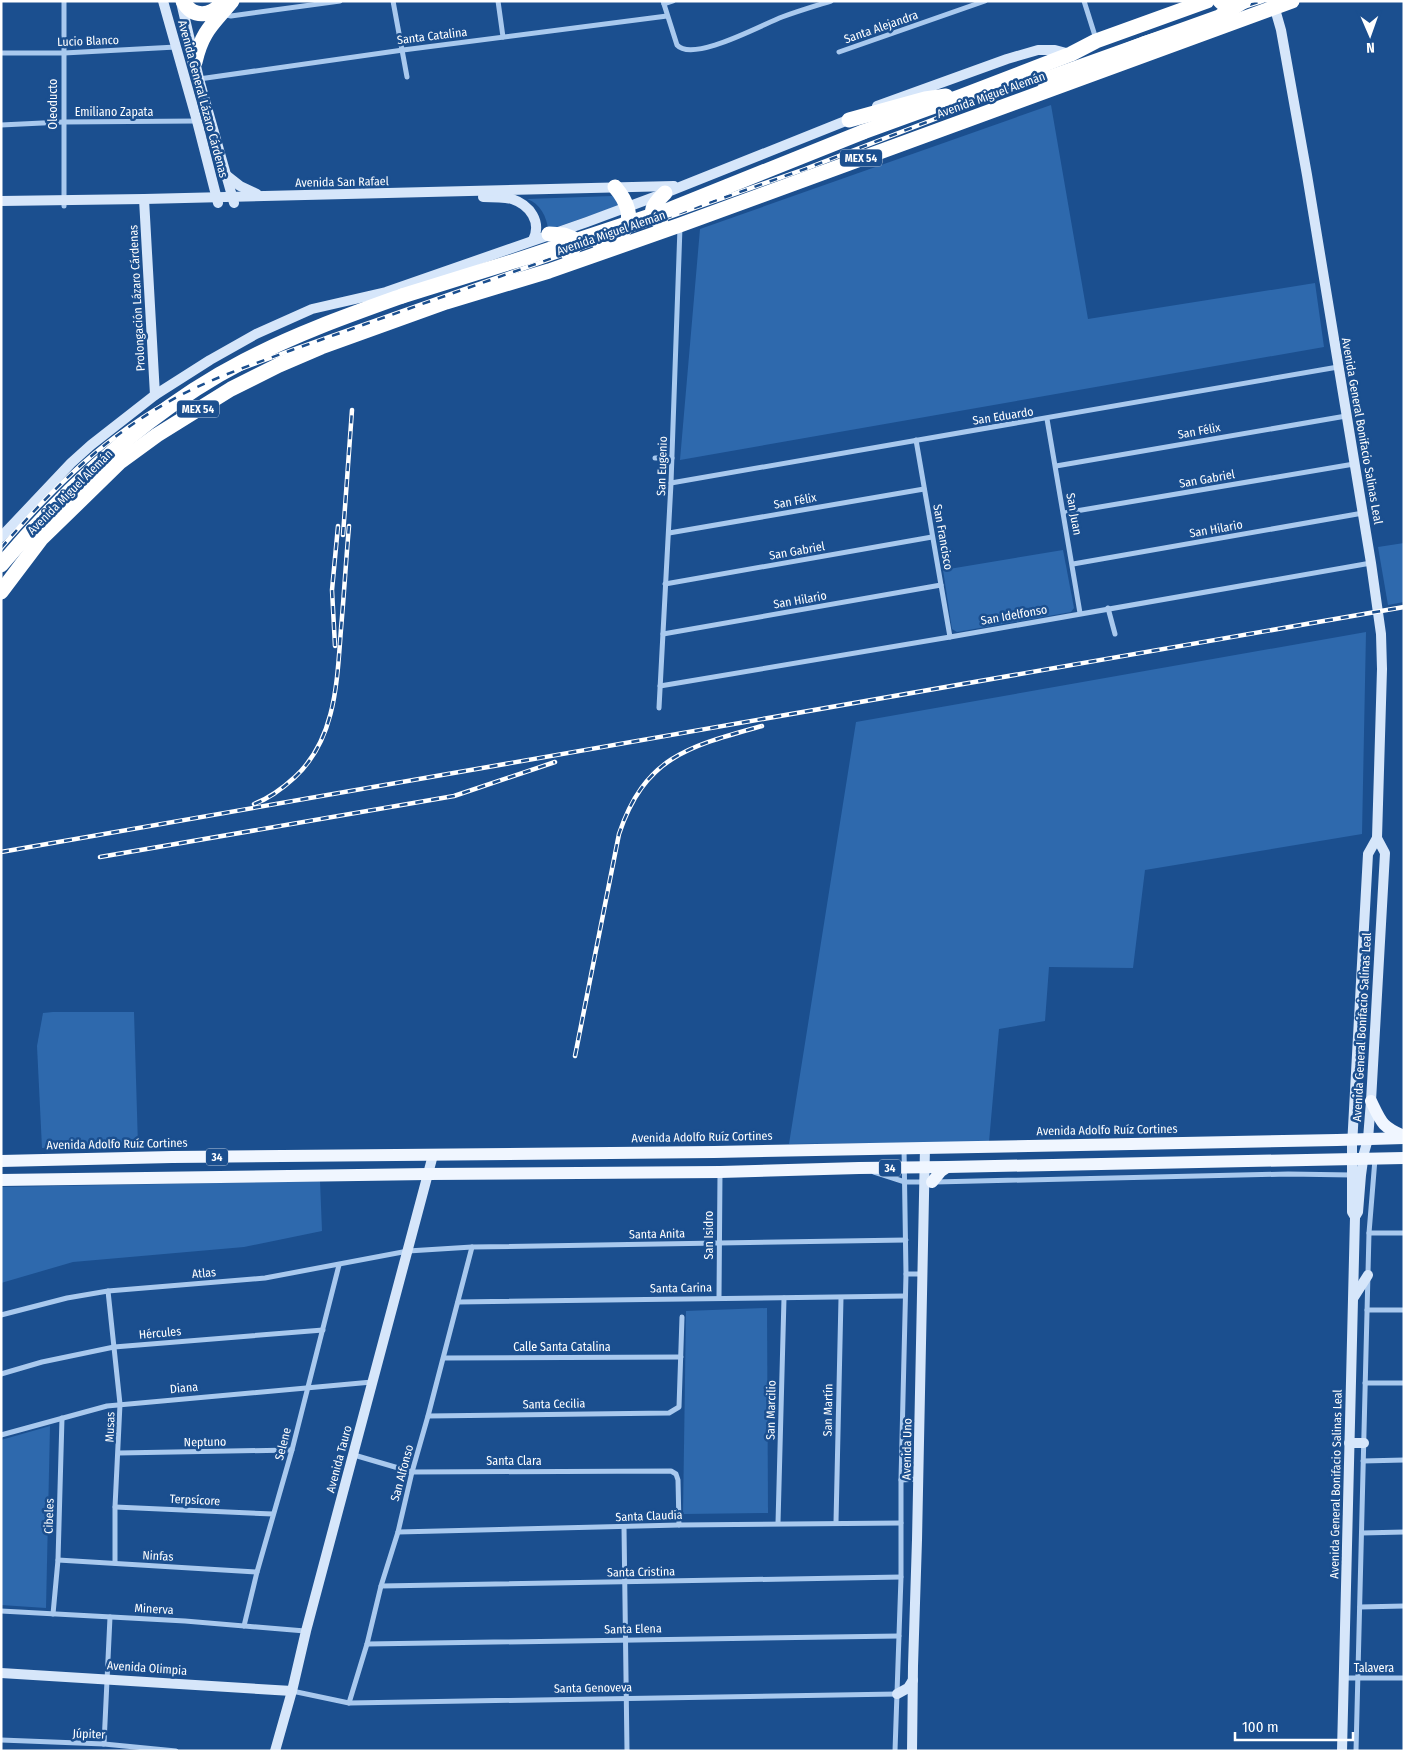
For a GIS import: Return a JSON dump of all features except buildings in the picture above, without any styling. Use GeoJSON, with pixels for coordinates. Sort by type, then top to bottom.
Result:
{"type":"FeatureCollection","features":[{"type":"Feature","properties":{"kind":"highway"},"geometry":{"type":"LineString","coordinates":[[182,1],[188,9],[198,14],[213,11],[226,4]]}},
{"type":"Feature","properties":{"kind":"highway","name":"Avenida Miguel Alemán"},"geometry":{"type":"LineString","coordinates":[[1,565],[61,498],[92,468],[176,402],[213,378],[285,341],[340,318],[402,296],[524,258],[672,208],[863,132],[1071,54],[1096,41],[1176,7],[1207,1]]}},
{"type":"Feature","properties":{"kind":"highway"},"geometry":{"type":"LineString","coordinates":[[1218,28],[1224,24],[1228,14],[1226,7],[1220,1]]}},
{"type":"Feature","properties":{"kind":"highway"},"geometry":{"type":"LineString","coordinates":[[961,121],[1043,80],[1219,17],[1244,1]]}},
{"type":"Feature","properties":{"kind":"highway","name":"Avenida Miguel Alemán"},"geometry":{"type":"LineString","coordinates":[[2,591],[41,539],[120,462],[157,434],[231,389],[280,365],[321,347],[446,302],[549,271],[680,225],[1218,28],[1281,3]]}},
{"type":"Feature","properties":{"kind":"highway"},"geometry":{"type":"LineString","coordinates":[[195,62],[198,48],[205,32],[226,4]]}},
{"type":"Feature","properties":{"kind":"highway"},"geometry":{"type":"LineString","coordinates":[[849,120],[934,96],[962,96]]}},
{"type":"Feature","properties":{"kind":"highway"},"geometry":{"type":"LineString","coordinates":[[446,302],[472,290],[593,246],[622,232],[628,221],[628,207],[615,187]]}},
{"type":"Feature","properties":{"kind":"highway"},"geometry":{"type":"LineString","coordinates":[[665,193],[653,205],[653,216],[665,225],[680,225]]}},
{"type":"Feature","properties":{"kind":"highway"},"geometry":{"type":"LineString","coordinates":[[549,234],[564,235],[572,238],[574,247],[570,254]]}},
{"type":"Feature","properties":{"kind":"highway"},"geometry":{"type":"LineString","coordinates":[[340,318],[386,292]]}},
{"type":"Feature","properties":{"kind":"main road"},"geometry":{"type":"LineString","coordinates":[[1371,1102],[1385,1127],[1404,1137]]}},
{"type":"Feature","properties":{"kind":"main road","name":"Avenida Adolfo Ruíz Cortines"},"geometry":{"type":"LineString","coordinates":[[1,1161],[153,1157],[714,1152],[1352,1140],[1404,1137]]}},
{"type":"Feature","properties":{"kind":"main road","name":"34"},"geometry":{"type":"LineString","coordinates":[[1,1180],[720,1172],[1404,1158]]}},
{"type":"Feature","properties":{"kind":"main road"},"geometry":{"type":"LineString","coordinates":[[1288,1161],[1288,1174]]}},
{"type":"Feature","properties":{"kind":"main road"},"geometry":{"type":"LineString","coordinates":[[928,1182],[947,1167]]}},
{"type":"Feature","properties":{"kind":"street","name":"Oleoducto"},"geometry":{"type":"LineString","coordinates":[[64,1],[64,203]]}},
{"type":"Feature","properties":{"kind":"street","name":"Avenida General Lázaro Cárdenas"},"geometry":{"type":"LineString","coordinates":[[163,1],[197,121],[217,201]]}},
{"type":"Feature","properties":{"kind":"street","name":"Avenida General Lázaro Cárdenas"},"geometry":{"type":"LineString","coordinates":[[182,1],[195,62],[234,200]]}},
{"type":"Feature","properties":{"kind":"street"},"geometry":{"type":"LineString","coordinates":[[226,4],[227,16],[340,1]]}},
{"type":"Feature","properties":{"kind":"street"},"geometry":{"type":"LineString","coordinates":[[393,1],[407,77]]}},
{"type":"Feature","properties":{"kind":"street"},"geometry":{"type":"LineString","coordinates":[[498,1],[503,37]]}},
{"type":"Feature","properties":{"kind":"street"},"geometry":{"type":"LineString","coordinates":[[673,1],[663,3],[677,45],[680,48],[690,50],[710,47],[784,16],[831,1]]}},
{"type":"Feature","properties":{"kind":"street","name":"Santa Alejandra"},"geometry":{"type":"LineString","coordinates":[[839,52],[985,1]]}},
{"type":"Feature","properties":{"kind":"street"},"geometry":{"type":"LineString","coordinates":[[1084,1],[1096,41]]}},
{"type":"Feature","properties":{"kind":"street","name":"Avenida General Bonifacio Salinas Leal"},"geometry":{"type":"LineString","coordinates":[[1281,3],[1282,30],[1371,562],[1382,646],[1377,838],[1368,854],[1352,1140],[1363,1159]]}},
{"type":"Feature","properties":{"kind":"street"},"geometry":{"type":"LineString","coordinates":[[226,4],[236,9],[242,15]]}},
{"type":"Feature","properties":{"kind":"street","name":"Santa Catalina"},"geometry":{"type":"LineString","coordinates":[[200,79],[402,50],[668,16]]}},
{"type":"Feature","properties":{"kind":"street","name":"Lucio Blanco"},"geometry":{"type":"LineString","coordinates":[[1,53],[64,53],[176,47]]}},
{"type":"Feature","properties":{"kind":"street","name":"Avenida Miguel Alemán"},"geometry":{"type":"LineString","coordinates":[[1,537],[80,454],[155,395],[232,348],[298,315],[312,309],[386,292],[628,207],[849,120],[890,101],[1007,59],[1045,50],[1055,50],[1071,54]]}},
{"type":"Feature","properties":{"kind":"street","name":"Emiliano Zapata"},"geometry":{"type":"LineString","coordinates":[[1,125],[63,122],[197,121]]}},
{"type":"Feature","properties":{"kind":"street"},"geometry":{"type":"LineString","coordinates":[[226,175],[248,191],[263,196]]}},
{"type":"Feature","properties":{"kind":"street"},"geometry":{"type":"LineString","coordinates":[[192,198],[204,190],[212,181]]}},
{"type":"Feature","properties":{"kind":"street","name":"Avenida San Rafael"},"geometry":{"type":"LineString","coordinates":[[234,200],[263,196],[683,186]]}},
{"type":"Feature","properties":{"kind":"street","name":"Avenida San Rafael"},"geometry":{"type":"LineString","coordinates":[[1,201],[64,203],[490,197],[508,199],[524,206],[534,217],[537,228],[533,240]]}},
{"type":"Feature","properties":{"kind":"street","name":"Avenida San Rafael"},"geometry":{"type":"LineString","coordinates":[[144,202],[192,198],[217,201]]}},
{"type":"Feature","properties":{"kind":"street","name":"Prolongación Lázaro Cárdenas"},"geometry":{"type":"LineString","coordinates":[[144,202],[155,395]]}},
{"type":"Feature","properties":{"kind":"street","name":"Avenida San Rafael"},"geometry":{"type":"LineString","coordinates":[[1,208],[64,203]]}},
{"type":"Feature","properties":{"kind":"street","name":"San Eugenio"},"geometry":{"type":"LineString","coordinates":[[659,708],[669,533],[680,225]]}},
{"type":"Feature","properties":{"kind":"street","name":"San Eduardo"},"geometry":{"type":"LineString","coordinates":[[671,483],[1338,367]]}},
{"type":"Feature","properties":{"kind":"street","name":"San Félix"},"geometry":{"type":"LineString","coordinates":[[1056,466],[1346,416]]}},
{"type":"Feature","properties":{"kind":"street","name":"San Juan"},"geometry":{"type":"LineString","coordinates":[[1047,419],[1080,613]]}},
{"type":"Feature","properties":{"kind":"street","name":"San Francisco"},"geometry":{"type":"LineString","coordinates":[[916,440],[950,637]]}},
{"type":"Feature","properties":{"kind":"street"},"geometry":{"type":"LineString","coordinates":[[656,458],[672,458]]}},
{"type":"Feature","properties":{"kind":"street","name":"San Gabriel"},"geometry":{"type":"LineString","coordinates":[[1064,513],[1354,464]]}},
{"type":"Feature","properties":{"kind":"street","name":"San Félix"},"geometry":{"type":"LineString","coordinates":[[669,533],[924,488]]}},
{"type":"Feature","properties":{"kind":"street","name":"San Hilario"},"geometry":{"type":"LineString","coordinates":[[1073,564],[1363,513]]}},
{"type":"Feature","properties":{"kind":"street","name":"San Gabriel"},"geometry":{"type":"LineString","coordinates":[[666,584],[932,537]]}},
{"type":"Feature","properties":{"kind":"street","name":"San Idelfonso"},"geometry":{"type":"LineString","coordinates":[[660,686],[950,637],[1371,562]]}},
{"type":"Feature","properties":{"kind":"street","name":"San Hilario"},"geometry":{"type":"LineString","coordinates":[[663,634],[941,585]]}},
{"type":"Feature","properties":{"kind":"street"},"geometry":{"type":"LineString","coordinates":[[1108,608],[1115,634]]}},
{"type":"Feature","properties":{"kind":"street","name":"Avenida General Bonifacio Salinas Leal"},"geometry":{"type":"LineString","coordinates":[[1342,1751],[1355,1217],[1358,1212],[1356,1175],[1363,1159],[1368,1139],[1385,853],[1377,838]]}},
{"type":"Feature","properties":{"kind":"street","name":"Avenida Uno"},"geometry":{"type":"LineString","coordinates":[[895,1751],[901,1577],[900,1480],[906,1274],[904,1147]]}},
{"type":"Feature","properties":{"kind":"street","name":"Avenida Uno"},"geometry":{"type":"LineString","coordinates":[[912,1751],[912,1680],[923,1274],[928,1182],[924,1168],[925,1147]]}},
{"type":"Feature","properties":{"kind":"street","name":"Avenida Tauro"},"geometry":{"type":"LineString","coordinates":[[274,1751],[292,1691],[306,1631],[433,1155]]}},
{"type":"Feature","properties":{"kind":"street"},"geometry":{"type":"LineString","coordinates":[[1356,1751],[1369,1233],[1363,1159]]}},
{"type":"Feature","properties":{"kind":"street"},"geometry":{"type":"LineString","coordinates":[[860,1168],[905,1182],[1288,1174],[1356,1175]]}},
{"type":"Feature","properties":{"kind":"street","name":"San Isidro"},"geometry":{"type":"LineString","coordinates":[[719,1298],[720,1172]]}},
{"type":"Feature","properties":{"kind":"street"},"geometry":{"type":"LineString","coordinates":[[1369,1233],[1404,1233]]}},
{"type":"Feature","properties":{"kind":"street","name":"Santa Anita"},"geometry":{"type":"LineString","coordinates":[[408,1251],[472,1247],[906,1240]]}},
{"type":"Feature","properties":{"kind":"street","name":"San Alfonso"},"geometry":{"type":"LineString","coordinates":[[349,1703],[398,1532],[412,1472],[444,1358],[472,1247]]}},
{"type":"Feature","properties":{"kind":"street","name":"Atlas"},"geometry":{"type":"LineString","coordinates":[[1,1315],[67,1298],[108,1291],[265,1278],[408,1251]]}},
{"type":"Feature","properties":{"kind":"street","name":"Selene"},"geometry":{"type":"LineString","coordinates":[[244,1626],[257,1572],[292,1450],[339,1265]]}},
{"type":"Feature","properties":{"kind":"street"},"geometry":{"type":"LineString","coordinates":[[906,1274],[923,1274]]}},
{"type":"Feature","properties":{"kind":"street"},"geometry":{"type":"LineString","coordinates":[[1354,1298],[1368,1275]]}},
{"type":"Feature","properties":{"kind":"street","name":"Musas"},"geometry":{"type":"LineString","coordinates":[[108,1291],[120,1404],[115,1507],[115,1564]]}},
{"type":"Feature","properties":{"kind":"street","name":"Santa Carina"},"geometry":{"type":"LineString","coordinates":[[458,1302],[905,1296]]}},
{"type":"Feature","properties":{"kind":"street","name":"San Marcilio"},"geometry":{"type":"LineString","coordinates":[[778,1523],[784,1298]]}},
{"type":"Feature","properties":{"kind":"street","name":"San Martín"},"geometry":{"type":"LineString","coordinates":[[836,1522],[841,1298]]}},
{"type":"Feature","properties":{"kind":"street"},"geometry":{"type":"LineString","coordinates":[[1367,1310],[1404,1310]]}},
{"type":"Feature","properties":{"kind":"street"},"geometry":{"type":"LineString","coordinates":[[681,1357],[682,1317]]}},
{"type":"Feature","properties":{"kind":"street","name":"Hércules"},"geometry":{"type":"LineString","coordinates":[[1,1374],[42,1362],[114,1347],[323,1330]]}},
{"type":"Feature","properties":{"kind":"street","name":"Calle Santa Catalina"},"geometry":{"type":"LineString","coordinates":[[444,1358],[681,1357]]}},
{"type":"Feature","properties":{"kind":"street","name":"Santa Cecilia"},"geometry":{"type":"LineString","coordinates":[[428,1416],[669,1413],[679,1407],[681,1357]]}},
{"type":"Feature","properties":{"kind":"street","name":"Diana"},"geometry":{"type":"LineString","coordinates":[[1,1435],[120,1404],[372,1382]]}},
{"type":"Feature","properties":{"kind":"street"},"geometry":{"type":"LineString","coordinates":[[1364,1383],[1404,1383]]}},
{"type":"Feature","properties":{"kind":"street","name":"Cibeles"},"geometry":{"type":"LineString","coordinates":[[53,1614],[58,1560],[62,1418]]}},
{"type":"Feature","properties":{"kind":"street"},"geometry":{"type":"LineString","coordinates":[[1349,1443],[1364,1443]]}},
{"type":"Feature","properties":{"kind":"street","name":"Neptuno"},"geometry":{"type":"LineString","coordinates":[[119,1453],[292,1450]]}},
{"type":"Feature","properties":{"kind":"street","name":"Santa Clara"},"geometry":{"type":"LineString","coordinates":[[354,1455],[412,1472],[671,1471],[676,1474],[678,1480],[679,1525]]}},
{"type":"Feature","properties":{"kind":"street"},"geometry":{"type":"LineString","coordinates":[[1363,1461],[1404,1460]]}},
{"type":"Feature","properties":{"kind":"street"},"geometry":{"type":"LineString","coordinates":[[900,1480],[918,1479]]}},
{"type":"Feature","properties":{"kind":"street","name":"Terpsícore"},"geometry":{"type":"LineString","coordinates":[[115,1507],[274,1514]]}},
{"type":"Feature","properties":{"kind":"street","name":"Santa Claudia"},"geometry":{"type":"LineString","coordinates":[[398,1532],[778,1523],[900,1523]]}},
{"type":"Feature","properties":{"kind":"street"},"geometry":{"type":"LineString","coordinates":[[624,1527],[627,1751]]}},
{"type":"Feature","properties":{"kind":"street"},"geometry":{"type":"LineString","coordinates":[[1362,1533],[1404,1532]]}},
{"type":"Feature","properties":{"kind":"street","name":"Ninfas"},"geometry":{"type":"LineString","coordinates":[[58,1560],[257,1572]]}},
{"type":"Feature","properties":{"kind":"street","name":"Santa Cristina"},"geometry":{"type":"LineString","coordinates":[[381,1586],[901,1577]]}},
{"type":"Feature","properties":{"kind":"street"},"geometry":{"type":"LineString","coordinates":[[1360,1607],[1404,1606]]}},
{"type":"Feature","properties":{"kind":"street","name":"Minerva"},"geometry":{"type":"LineString","coordinates":[[1,1611],[185,1621],[306,1631]]}},
{"type":"Feature","properties":{"kind":"street"},"geometry":{"type":"LineString","coordinates":[[104,1744],[110,1617]]}},
{"type":"Feature","properties":{"kind":"street","name":"Santa Elena"},"geometry":{"type":"LineString","coordinates":[[367,1644],[899,1636]]}},
{"type":"Feature","properties":{"kind":"street","name":"Avenida Olimpia"},"geometry":{"type":"LineString","coordinates":[[1,1673],[292,1691]]}},
{"type":"Feature","properties":{"kind":"street","name":"Talavera"},"geometry":{"type":"LineString","coordinates":[[1344,1678],[1404,1678]]}},
{"type":"Feature","properties":{"kind":"street"},"geometry":{"type":"LineString","coordinates":[[896,1694],[908,1688],[912,1680]]}},
{"type":"Feature","properties":{"kind":"street","name":"Santa Genoveva"},"geometry":{"type":"LineString","coordinates":[[292,1691],[349,1703],[896,1694]]}},
{"type":"Feature","properties":{"kind":"street"},"geometry":{"type":"LineString","coordinates":[[896,1694],[912,1703]]}},
{"type":"Feature","properties":{"kind":"street","name":"Júpiter"},"geometry":{"type":"LineString","coordinates":[[1,1740],[104,1744],[176,1751]]}},
{"type":"Feature","properties":{"kind":"street"},"geometry":{"type":"LineString","coordinates":[[32,1751],[33,1742]]}},
{"type":"Feature","properties":{"kind":"shaded area"},"geometry":{"type":"Polygon","coordinates":[[[1051,105],[1088,319],[1315,283],[1324,347],[680,460],[700,229],[1051,105]]]}},
{"type":"Feature","properties":{"kind":"shaded area"},"geometry":{"type":"Polygon","coordinates":[[[616,197],[621,205],[548,230],[542,211],[536,204],[527,199],[616,197]]]}},
{"type":"Feature","properties":{"kind":"shaded area"},"geometry":{"type":"Polygon","coordinates":[[[1404,543],[1404,602],[1388,605],[1378,547],[1404,543]]]}},
{"type":"Feature","properties":{"kind":"shaded area"},"geometry":{"type":"Polygon","coordinates":[[[1063,550],[1074,608],[1071,612],[957,632],[952,629],[943,570],[1063,550]]]}},
{"type":"Feature","properties":{"kind":"shaded area"},"geometry":{"type":"Polygon","coordinates":[[[1366,632],[1362,834],[1145,870],[1133,968],[1049,967],[1045,1021],[999,1029],[989,1142],[789,1144],[856,722],[1366,632]]]}},
{"type":"Feature","properties":{"kind":"shaded area"},"geometry":{"type":"Polygon","coordinates":[[[134,1012],[138,1146],[42,1148],[37,1046],[43,1013],[134,1012]]]}},
{"type":"Feature","properties":{"kind":"shaded area"},"geometry":{"type":"Polygon","coordinates":[[[320,1181],[322,1231],[244,1247],[73,1262],[1,1283],[1,1187],[320,1181]]]}},
{"type":"Feature","properties":{"kind":"shaded area"},"geometry":{"type":"Polygon","coordinates":[[[767,1308],[768,1513],[683,1514],[686,1311],[767,1308]]]}},
{"type":"Feature","properties":{"kind":"shaded area"},"geometry":{"type":"Polygon","coordinates":[[[50,1426],[46,1608],[1,1605],[1,1440],[50,1426]]]}},
{"type":"Feature","properties":{"kind":"railway"},"geometry":{"type":"LineString","coordinates":[[1,548],[61,483],[105,445],[153,411],[206,383],[292,350],[805,169],[1142,39],[1262,1]]}},
{"type":"Feature","properties":{"kind":"railway"},"geometry":{"type":"LineString","coordinates":[[343,535],[352,410]]}},
{"type":"Feature","properties":{"kind":"railway"},"geometry":{"type":"LineString","coordinates":[[335,646],[332,590],[338,526]]}},
{"type":"Feature","properties":{"kind":"railway"},"geometry":{"type":"LineString","coordinates":[[254,804],[276,793],[295,777],[309,762],[327,727],[338,669],[349,526]]}},
{"type":"Feature","properties":{"kind":"railway"},"geometry":{"type":"LineString","coordinates":[[1,852],[1404,607]]}},
{"type":"Feature","properties":{"kind":"railway"},"geometry":{"type":"LineString","coordinates":[[575,1056],[619,834],[630,808],[642,787],[673,758],[713,740],[762,726]]}},
{"type":"Feature","properties":{"kind":"railway"},"geometry":{"type":"LineString","coordinates":[[100,857],[454,796],[555,762]]}}]}
